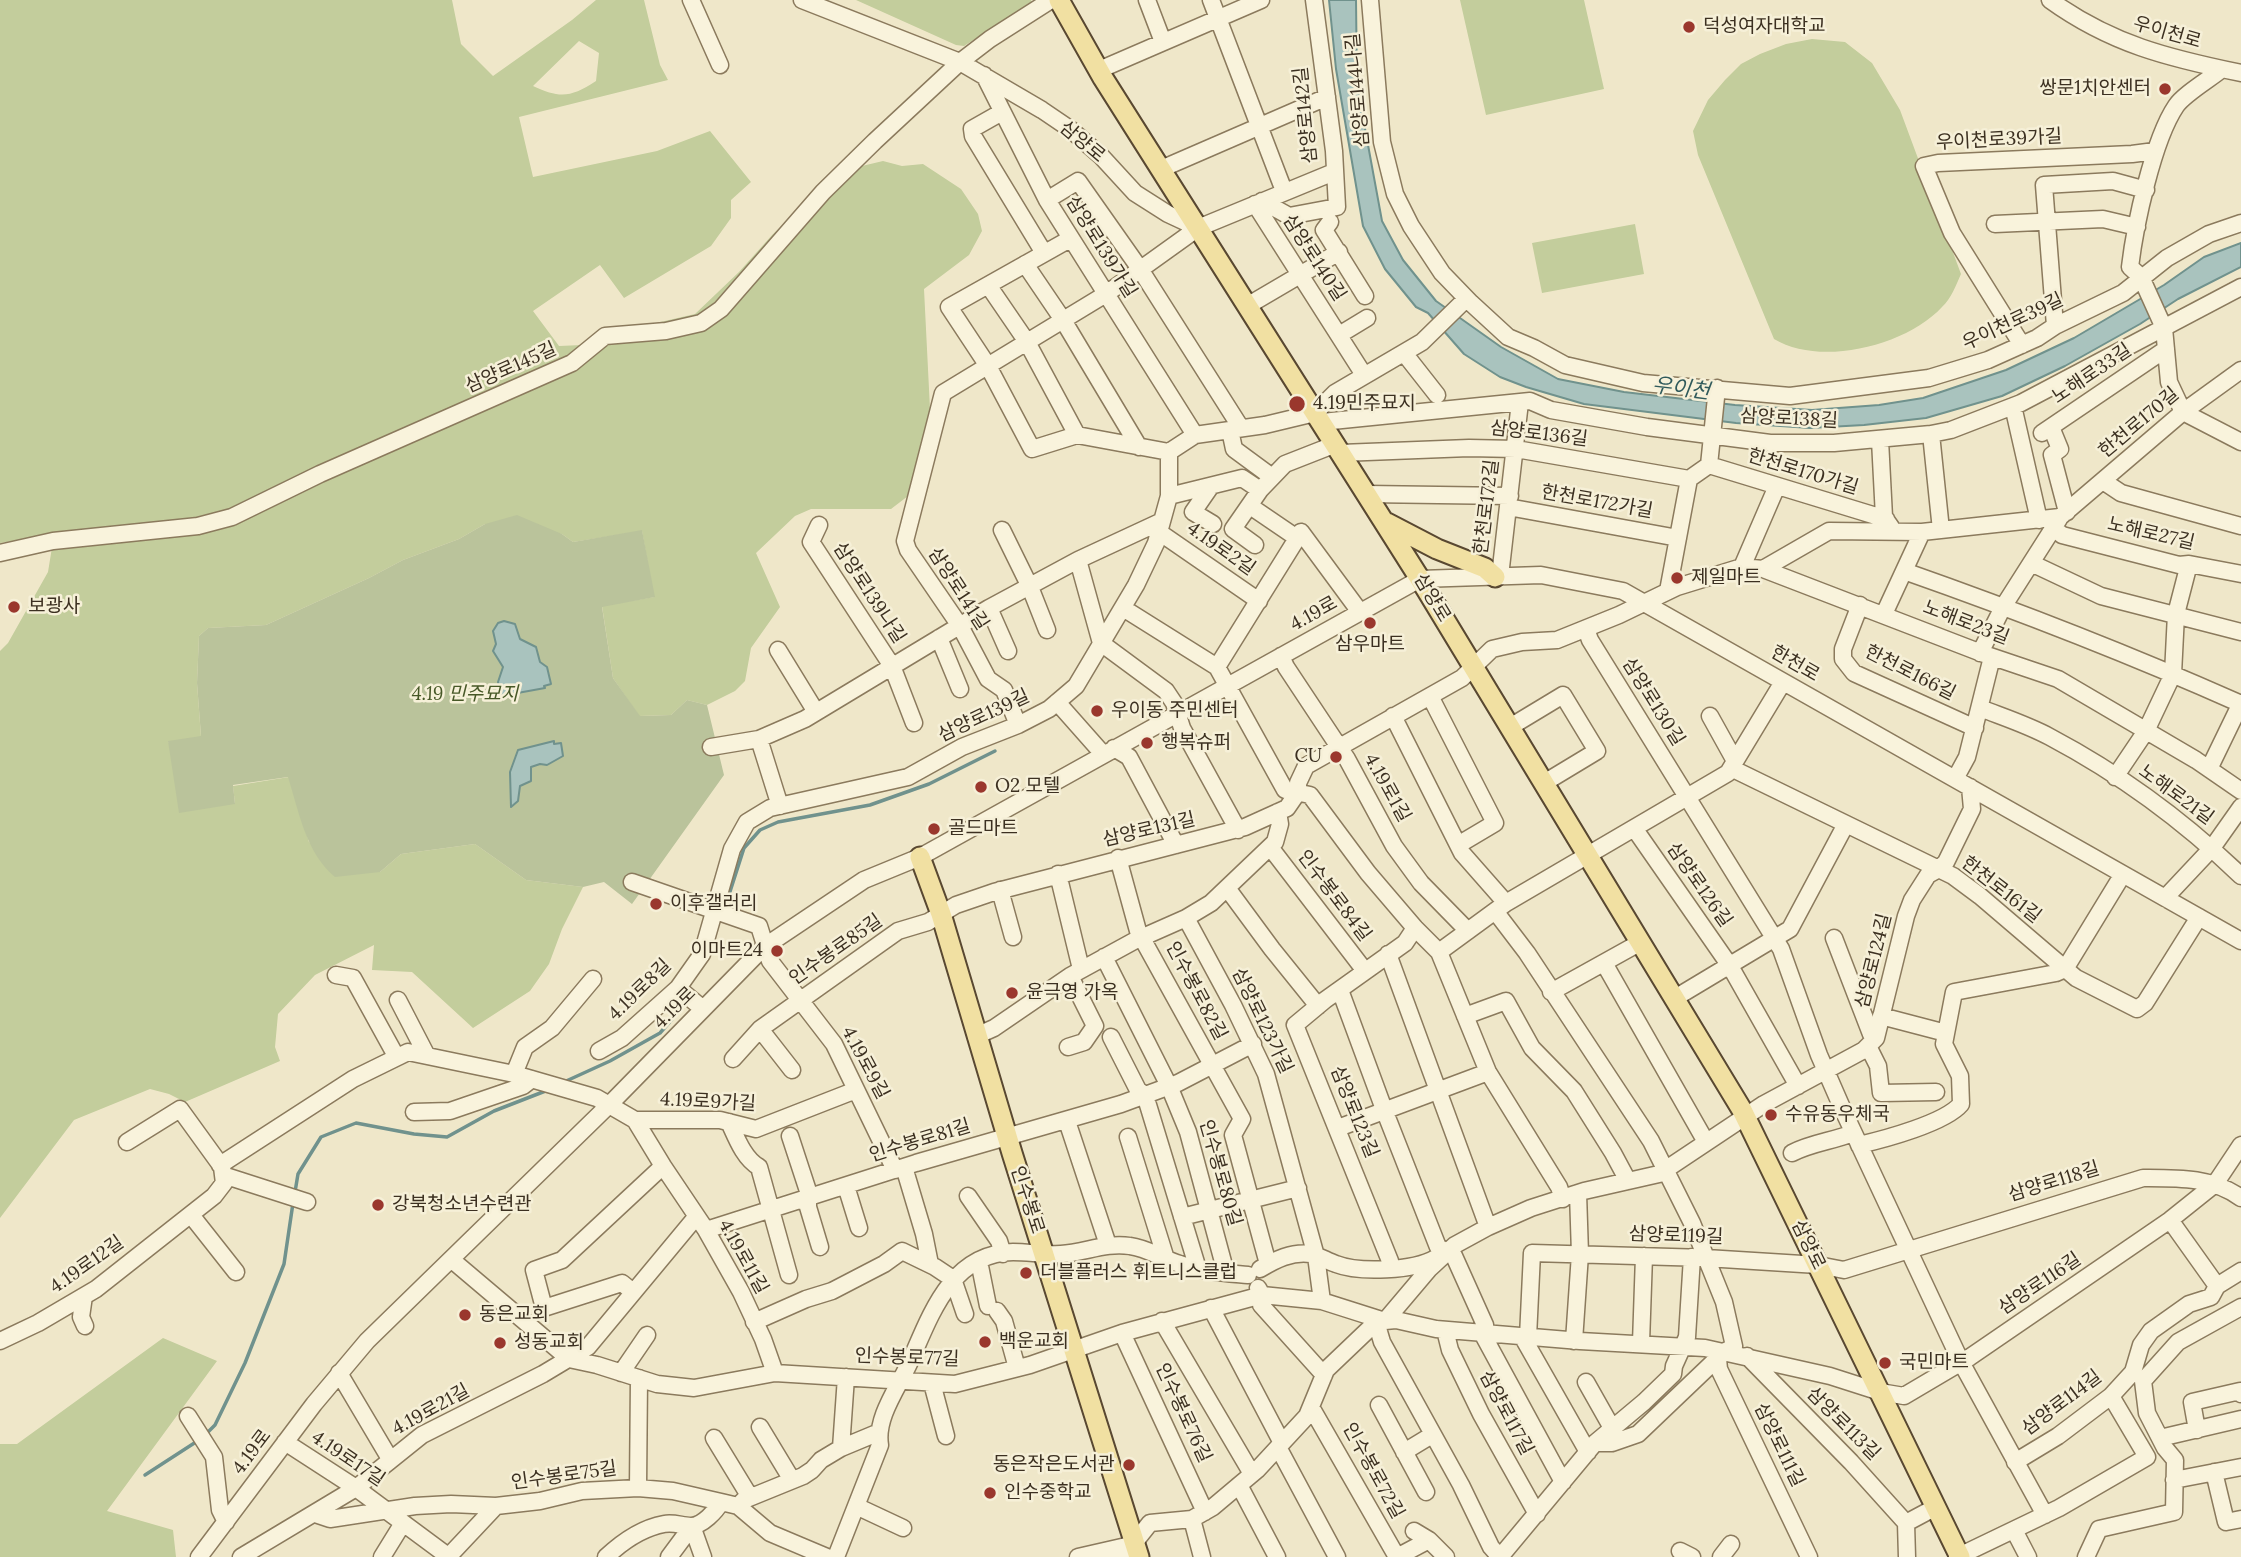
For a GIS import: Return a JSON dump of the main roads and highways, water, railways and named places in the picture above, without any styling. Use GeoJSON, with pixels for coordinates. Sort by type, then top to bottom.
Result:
{"type":"FeatureCollection","features":[{"type":"Feature","properties":{"kind":"main road","name":"삼양로"},"geometry":{"type":"LineString","coordinates":[[1059,0],[1099,70],[1385,522],[1746,1117],[1959,1557]]}},
{"type":"Feature","properties":{"kind":"main road"},"geometry":{"type":"LineString","coordinates":[[1385,522],[1437,549],[1485,568],[1497,577]]}},
{"type":"Feature","properties":{"kind":"main road","name":"인수봉로"},"geometry":{"type":"LineString","coordinates":[[920,857],[941,914],[1007,1137],[1075,1349],[1132,1554]]}},
{"type":"Feature","properties":{"kind":"water","name":"우이천"},"geometry":{"type":"Polygon","coordinates":[[[1329,0],[1356,0],[1357,85],[1382,221],[1403,260],[1436,301],[1501,347],[1558,379],[1624,392],[1735,405],[1812,410],[1879,405],[1923,398],[2006,370],[2074,338],[2164,285],[2204,257],[2241,243],[2241,267],[2178,299],[2140,324],[2065,366],[2002,396],[1926,418],[1810,428],[1736,423],[1584,404],[1500,377],[1464,354],[1428,313],[1416,307],[1385,269],[1363,226],[1336,69],[1329,0]]]}},
{"type":"Feature","properties":{"kind":"water"},"geometry":{"type":"Polygon","coordinates":[[[504,621],[515,624],[520,639],[536,647],[540,662],[547,667],[551,684],[544,686],[545,688],[501,696],[498,682],[503,667],[493,651],[496,644],[493,631],[498,623],[504,621]]]}},
{"type":"Feature","properties":{"kind":"water"},"geometry":{"type":"Polygon","coordinates":[[[554,741],[554,744],[561,743],[563,756],[547,765],[531,767],[531,781],[520,786],[518,801],[511,807],[510,772],[518,750],[554,741]]]}},
{"type":"Feature","properties":{"kind":"waterway"},"geometry":{"type":"LineString","coordinates":[[726,904],[744,848],[760,830],[778,822],[870,805],[929,784],[995,751]]}},
{"type":"Feature","properties":{"kind":"waterway"},"geometry":{"type":"LineString","coordinates":[[564,1082],[610,1061],[660,1033],[681,1009]]}},
{"type":"Feature","properties":{"kind":"waterway"},"geometry":{"type":"LineString","coordinates":[[295,1192],[298,1174],[321,1137],[356,1123],[447,1137],[494,1111],[548,1090]]}},
{"type":"Feature","properties":{"kind":"waterway"},"geometry":{"type":"LineString","coordinates":[[205,1435],[215,1425],[245,1363],[284,1264],[293,1203]]}},
{"type":"Feature","properties":{"kind":"waterway"},"geometry":{"type":"LineString","coordinates":[[145,1475],[199,1440]]}},
{"type":"Feature","properties":{"kind":"place","name":"덕성여자대학교"},"geometry":{"type":"Point","coordinates":[1689,27]}},
{"type":"Feature","properties":{"kind":"place","name":"쌍문1치안센터"},"geometry":{"type":"Point","coordinates":[2165,89]}},
{"type":"Feature","properties":{"kind":"place","name":"4.19민주묘지"},"geometry":{"type":"Point","coordinates":[1297,404]}},
{"type":"Feature","properties":{"kind":"place","name":"제일마트"},"geometry":{"type":"Point","coordinates":[1677,578]}},
{"type":"Feature","properties":{"kind":"place","name":"보광사"},"geometry":{"type":"Point","coordinates":[14,607]}},
{"type":"Feature","properties":{"kind":"place","name":"삼우마트"},"geometry":{"type":"Point","coordinates":[1370,623]}},
{"type":"Feature","properties":{"kind":"place","name":"우이동 주민센터"},"geometry":{"type":"Point","coordinates":[1097,711]}},
{"type":"Feature","properties":{"kind":"place","name":"행복슈퍼"},"geometry":{"type":"Point","coordinates":[1147,743]}},
{"type":"Feature","properties":{"kind":"place","name":"CU"},"geometry":{"type":"Point","coordinates":[1336,757]}},
{"type":"Feature","properties":{"kind":"place","name":"O2 모텔"},"geometry":{"type":"Point","coordinates":[981,787]}},
{"type":"Feature","properties":{"kind":"place","name":"골드마트"},"geometry":{"type":"Point","coordinates":[934,829]}},
{"type":"Feature","properties":{"kind":"place","name":"이후갤러리"},"geometry":{"type":"Point","coordinates":[656,904]}},
{"type":"Feature","properties":{"kind":"place","name":"이마트24"},"geometry":{"type":"Point","coordinates":[777,951]}},
{"type":"Feature","properties":{"kind":"place","name":"윤극영 가옥"},"geometry":{"type":"Point","coordinates":[1012,993]}},
{"type":"Feature","properties":{"kind":"place","name":"수유동우체국"},"geometry":{"type":"Point","coordinates":[1771,1115]}},
{"type":"Feature","properties":{"kind":"place","name":"강북청소년수련관"},"geometry":{"type":"Point","coordinates":[378,1205]}},
{"type":"Feature","properties":{"kind":"place","name":"더블플러스 휘트니스클럽"},"geometry":{"type":"Point","coordinates":[1026,1273]}},
{"type":"Feature","properties":{"kind":"place","name":"동은교회"},"geometry":{"type":"Point","coordinates":[465,1315]}},
{"type":"Feature","properties":{"kind":"place","name":"백운교회"},"geometry":{"type":"Point","coordinates":[985,1342]}},
{"type":"Feature","properties":{"kind":"place","name":"성동교회"},"geometry":{"type":"Point","coordinates":[500,1343]}},
{"type":"Feature","properties":{"kind":"place","name":"국민마트"},"geometry":{"type":"Point","coordinates":[1885,1363]}},
{"type":"Feature","properties":{"kind":"place","name":"동은작은도서관"},"geometry":{"type":"Point","coordinates":[1129,1465]}},
{"type":"Feature","properties":{"kind":"place","name":"인수중학교"},"geometry":{"type":"Point","coordinates":[990,1493]}},
{"type":"Feature","properties":{"kind":"park label","name":"4.19 민주묘지"},"geometry":{"type":"Point","coordinates":[465,695]}}]}
